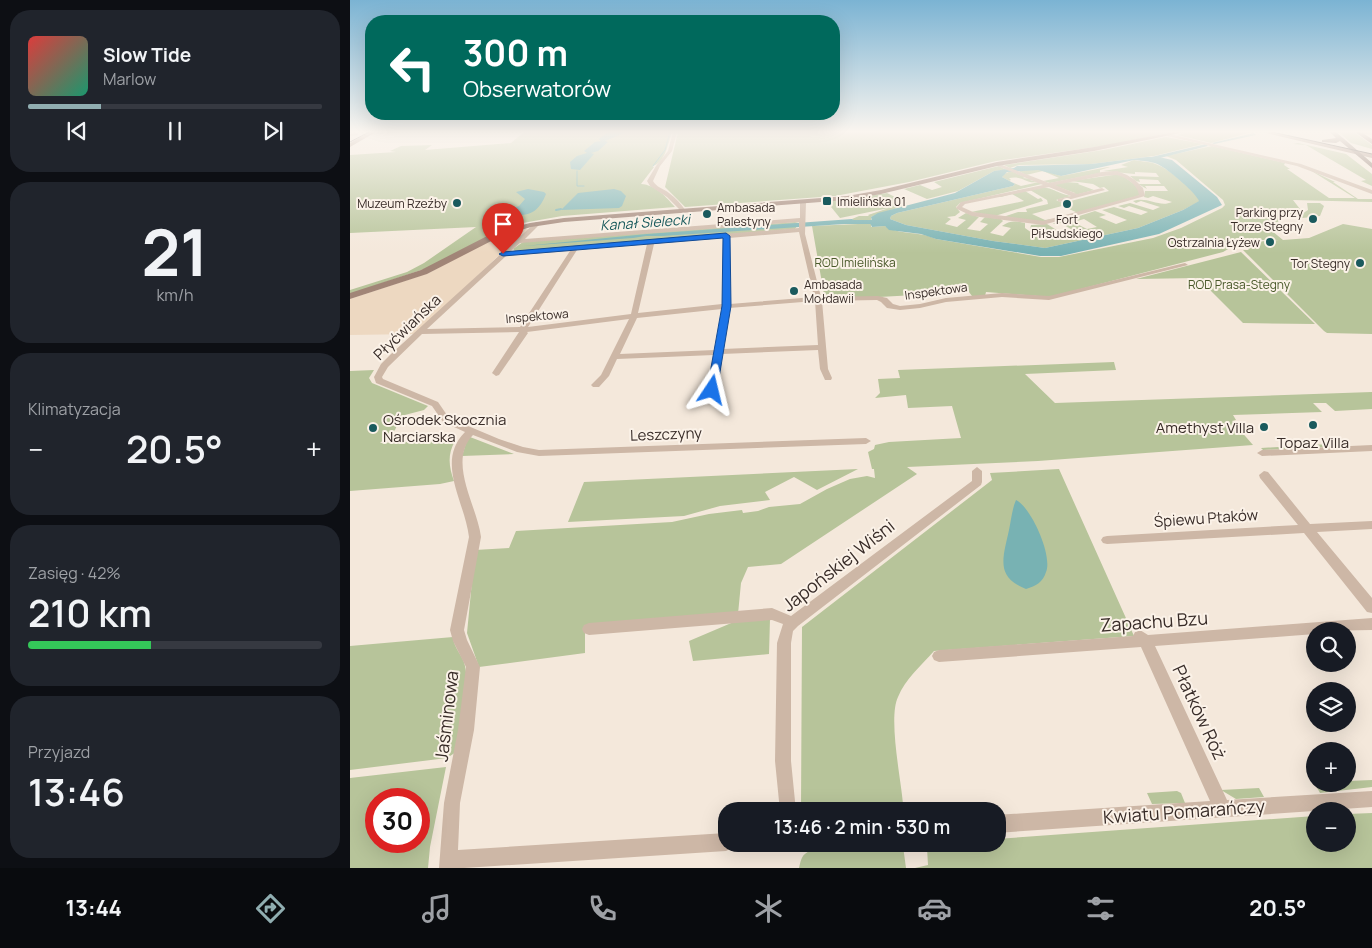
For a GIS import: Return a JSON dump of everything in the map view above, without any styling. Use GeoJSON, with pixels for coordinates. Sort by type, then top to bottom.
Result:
{"type":"FeatureCollection","features":[{"type":"Feature","properties":{"kind":"street"},"geometry":{"type":"LineString","coordinates":[[654,173],[650,181],[652,185],[672,197],[683,211]]}},
{"type":"Feature","properties":{"kind":"street"},"geometry":{"type":"LineString","coordinates":[[350,296],[424,272],[498,234],[538,223],[803,202],[869,194],[961,173]]}},
{"type":"Feature","properties":{"kind":"street"},"geometry":{"type":"LineString","coordinates":[[1019,173],[1051,184],[1076,196]]}},
{"type":"Feature","properties":{"kind":"street"},"geometry":{"type":"LineString","coordinates":[[1120,173],[1128,176],[1141,189],[1143,195],[1138,199],[1043,224],[972,214],[959,208],[963,204],[1066,181],[1102,174],[1120,173]]}},
{"type":"Feature","properties":{"kind":"street"},"geometry":{"type":"LineString","coordinates":[[1319,173],[1372,192]]}},
{"type":"Feature","properties":{"kind":"street"},"geometry":{"type":"LineString","coordinates":[[1060,200],[1102,190],[1080,182],[1066,181]]}},
{"type":"Feature","properties":{"kind":"street"},"geometry":{"type":"LineString","coordinates":[[803,202],[802,225],[817,299],[824,369],[828,378]]}},
{"type":"Feature","properties":{"kind":"street","name":"Płyćwiańska"},"geometry":{"type":"LineString","coordinates":[[471,431],[446,420],[435,404],[379,381],[378,377],[384,366],[538,223]]}},
{"type":"Feature","properties":{"kind":"street"},"geometry":{"type":"LineString","coordinates":[[503,254],[726,236],[802,225]]}},
{"type":"Feature","properties":{"kind":"street"},"geometry":{"type":"LineString","coordinates":[[519,241],[802,225]]}},
{"type":"Feature","properties":{"kind":"street"},"geometry":{"type":"LineString","coordinates":[[712,390],[726,306],[726,236]]}},
{"type":"Feature","properties":{"kind":"street"},"geometry":{"type":"LineString","coordinates":[[596,385],[606,376],[634,316],[651,242]]}},
{"type":"Feature","properties":{"kind":"street"},"geometry":{"type":"LineString","coordinates":[[496,373],[524,333],[522,330],[575,248]]}},
{"type":"Feature","properties":{"kind":"street","name":"Inspektowa"},"geometry":{"type":"LineString","coordinates":[[422,332],[522,330],[726,306],[817,299],[878,298],[884,300],[890,306],[900,308],[924,306],[946,300],[1002,295],[1049,298],[1185,265]]}},
{"type":"Feature","properties":{"kind":"street"},"geometry":{"type":"LineString","coordinates":[[614,357],[719,352],[726,350],[822,347]]}},
{"type":"Feature","properties":{"kind":"street","name":"Leszczyny"},"geometry":{"type":"LineString","coordinates":[[471,431],[521,450],[549,453],[866,442]]}},
{"type":"Feature","properties":{"kind":"street","name":"Jaśminowa"},"geometry":{"type":"LineString","coordinates":[[449,864],[450,818],[466,730],[473,667],[460,641],[457,630],[476,537],[476,526],[461,487],[456,464],[461,441],[471,431]]}},
{"type":"Feature","properties":{"kind":"street"},"geometry":{"type":"LineString","coordinates":[[1262,453],[1372,448]]}},
{"type":"Feature","properties":{"kind":"street","name":"Japońskiej Wiśni"},"geometry":{"type":"LineString","coordinates":[[787,802],[783,761],[784,643],[787,629],[792,622],[977,482],[977,471]]}},
{"type":"Feature","properties":{"kind":"street"},"geometry":{"type":"LineString","coordinates":[[1264,475],[1372,608]]}},
{"type":"Feature","properties":{"kind":"street","name":"Śpiewu Ptaków"},"geometry":{"type":"LineString","coordinates":[[1107,540],[1229,535],[1307,528],[1372,525]]}},
{"type":"Feature","properties":{"kind":"street"},"geometry":{"type":"LineString","coordinates":[[589,629],[772,614],[792,622]]}},
{"type":"Feature","properties":{"kind":"street","name":"Zapachu Bzu"},"geometry":{"type":"LineString","coordinates":[[939,656],[1142,638],[1372,624]]}},
{"type":"Feature","properties":{"kind":"street","name":"Płatków Róż"},"geometry":{"type":"LineString","coordinates":[[1142,638],[1222,808]]}},
{"type":"Feature","properties":{"kind":"street","name":"Kwiatu Pomarańczy"},"geometry":{"type":"LineString","coordinates":[[1006,823],[1372,799]]}},
{"type":"Feature","properties":{"kind":"street"},"geometry":{"type":"LineString","coordinates":[[449,864],[718,843]]}},
{"type":"Feature","properties":{"kind":"green space"},"geometry":{"type":"Polygon","coordinates":[[[350,173],[650,173],[641,184],[656,189],[675,207],[562,216],[513,225],[516,227],[430,267],[350,294],[350,290],[407,272],[424,263],[476,227],[350,233],[350,173]]]}},
{"type":"Feature","properties":{"kind":"green space"},"geometry":{"type":"Polygon","coordinates":[[[668,173],[948,173],[835,196],[685,207],[665,187],[668,173]]]}},
{"type":"Feature","properties":{"kind":"green space"},"geometry":{"type":"Polygon","coordinates":[[[973,173],[991,173],[958,191],[927,199],[904,189],[920,185],[932,190],[942,187],[934,182],[973,173]]]}},
{"type":"Feature","properties":{"kind":"green space"},"geometry":{"type":"Polygon","coordinates":[[[1007,173],[1015,173],[1025,177],[1023,178],[1032,179],[1030,180],[1037,182],[1013,177],[1009,178],[1011,180],[1009,181],[1002,177],[1007,173]]]}},
{"type":"Feature","properties":{"kind":"green space"},"geometry":{"type":"Polygon","coordinates":[[[1022,173],[1037,173],[1026,175],[1022,173]]]}},
{"type":"Feature","properties":{"kind":"green space"},"geometry":{"type":"Polygon","coordinates":[[[1046,173],[1061,176],[1080,173],[1100,173],[1050,183],[1043,181],[1059,178],[1046,173]]]}},
{"type":"Feature","properties":{"kind":"green space"},"geometry":{"type":"Polygon","coordinates":[[[1146,173],[1170,173],[1187,186],[1200,201],[1138,228],[1045,248],[993,241],[906,225],[890,219],[891,216],[897,213],[1015,184],[1011,182],[1021,186],[1039,182],[1042,184],[960,203],[956,207],[960,212],[955,216],[947,217],[951,219],[945,224],[957,227],[966,220],[958,218],[966,213],[979,217],[967,229],[980,231],[988,224],[980,222],[985,217],[1001,219],[1003,221],[990,233],[1003,236],[1011,228],[1002,226],[1010,222],[1018,222],[1025,223],[1025,228],[1039,238],[1051,235],[1038,228],[1030,229],[1031,225],[1047,224],[1063,234],[1074,231],[1061,223],[1052,224],[1067,219],[1087,229],[1097,227],[1084,219],[1077,221],[1073,218],[1095,211],[1106,215],[1099,217],[1116,224],[1127,220],[1102,210],[1114,207],[1141,215],[1148,212],[1129,206],[1124,208],[1118,206],[1130,203],[1153,210],[1160,207],[1141,201],[1136,203],[1133,201],[1144,200],[1163,204],[1172,202],[1153,196],[1144,197],[1145,191],[1168,191],[1164,186],[1145,186],[1147,189],[1138,184],[1161,184],[1158,180],[1139,179],[1140,182],[1130,176],[1159,177],[1156,173],[1146,173]]]}},
{"type":"Feature","properties":{"kind":"green space","name":"ROD Imielińska"},"geometry":{"type":"Polygon","coordinates":[[[1191,173],[1292,173],[1329,198],[1355,198],[1315,173],[1335,182],[1333,182],[1358,199],[1372,199],[1372,202],[1293,200],[1300,209],[1265,229],[1272,231],[1283,240],[1309,238],[1343,224],[1372,229],[1372,334],[1327,333],[1243,250],[1249,250],[1245,246],[1254,242],[1279,240],[1244,240],[1223,252],[1050,297],[986,292],[985,296],[972,296],[969,292],[825,300],[812,226],[858,224],[852,219],[859,216],[869,216],[889,208],[840,218],[827,202],[887,193],[907,203],[903,205],[907,205],[871,217],[871,227],[885,226],[896,231],[936,239],[1041,257],[1059,257],[1153,238],[1181,228],[1222,208],[1225,205],[1223,200],[1191,173]]]}},
{"type":"Feature","properties":{"kind":"green space"},"geometry":{"type":"Polygon","coordinates":[[[1353,173],[1370,173],[1372,174],[1372,186],[1361,181],[1366,180],[1353,173]]]}},
{"type":"Feature","properties":{"kind":"green space"},"geometry":{"type":"Polygon","coordinates":[[[1120,174],[1137,186],[1141,195],[1078,213],[1062,206],[1032,214],[1045,220],[1054,220],[1046,222],[1003,217],[1018,212],[1027,212],[1026,209],[1048,204],[1047,200],[1030,190],[1047,188],[1071,196],[1056,200],[1063,203],[1109,191],[1104,187],[1100,188],[1093,184],[1071,181],[1120,174]]]}},
{"type":"Feature","properties":{"kind":"green space"},"geometry":{"type":"Polygon","coordinates":[[[1066,182],[1079,183],[1094,190],[1075,195],[1075,193],[1053,185],[1066,182]]]}},
{"type":"Feature","properties":{"kind":"green space"},"geometry":{"type":"Polygon","coordinates":[[[1025,191],[1038,199],[1041,198],[1043,201],[995,216],[971,212],[1024,201],[1012,194],[998,196],[1025,191]]]}},
{"type":"Feature","properties":{"kind":"green space"},"geometry":{"type":"Polygon","coordinates":[[[1307,203],[1320,203],[1324,206],[1320,216],[1294,219],[1308,210],[1307,203]]]}},
{"type":"Feature","properties":{"kind":"green space"},"geometry":{"type":"Polygon","coordinates":[[[799,223],[795,229],[515,251],[513,249],[523,242],[799,223]]]}},
{"type":"Feature","properties":{"kind":"green space","name":"ROD Prasa-Stegny"},"geometry":{"type":"Polygon","coordinates":[[[1241,252],[1315,324],[1243,323],[1198,278],[1136,279],[1241,252]]]}},
{"type":"Feature","properties":{"kind":"green space"},"geometry":{"type":"Polygon","coordinates":[[[1114,362],[1116,370],[1025,374],[1055,403],[1372,392],[1372,409],[1335,411],[1326,403],[1313,403],[1322,412],[1233,415],[1236,420],[1232,421],[1253,445],[1038,461],[907,467],[917,474],[781,564],[748,567],[741,583],[738,614],[585,626],[585,653],[479,667],[467,633],[475,550],[509,548],[516,531],[672,522],[709,514],[742,510],[743,513],[769,507],[800,504],[850,479],[867,476],[875,478],[868,452],[874,449],[875,445],[889,442],[961,438],[952,406],[908,408],[906,395],[875,398],[880,393],[878,379],[900,378],[898,370],[1114,362]]]}},
{"type":"Feature","properties":{"kind":"green space"},"geometry":{"type":"Polygon","coordinates":[[[374,370],[369,378],[372,383],[428,406],[424,410],[401,416],[395,430],[380,443],[455,441],[450,461],[454,481],[440,484],[350,491],[350,371],[374,370]]]}},
{"type":"Feature","properties":{"kind":"green space"},"geometry":{"type":"Polygon","coordinates":[[[470,437],[514,454],[462,456],[467,440],[470,437]]]}},
{"type":"Feature","properties":{"kind":"green space"},"geometry":{"type":"Polygon","coordinates":[[[1346,443],[1349,446],[1263,450],[1261,448],[1346,443]]]}},
{"type":"Feature","properties":{"kind":"green space"},"geometry":{"type":"Polygon","coordinates":[[[858,469],[817,490],[794,477],[765,492],[770,500],[720,506],[684,516],[568,522],[584,482],[858,469]]]}},
{"type":"Feature","properties":{"kind":"green space"},"geometry":{"type":"Polygon","coordinates":[[[1059,469],[1134,636],[934,651],[905,684],[895,707],[896,749],[903,802],[801,802],[802,627],[992,480],[990,473],[1059,469]]]}},
{"type":"Feature","properties":{"kind":"green space"},"geometry":{"type":"Polygon","coordinates":[[[770,619],[769,654],[693,661],[689,641],[736,621],[770,619]]]}},
{"type":"Feature","properties":{"kind":"green space"},"geometry":{"type":"Polygon","coordinates":[[[453,637],[464,662],[467,687],[456,752],[447,758],[350,770],[350,646],[453,637]]]}},
{"type":"Feature","properties":{"kind":"green space"},"geometry":{"type":"Polygon","coordinates":[[[446,767],[430,847],[430,788],[365,788],[365,853],[429,853],[428,868],[350,868],[350,778],[446,767]]]}},
{"type":"Feature","properties":{"kind":"green space"},"geometry":{"type":"Polygon","coordinates":[[[1372,780],[1372,787],[1356,789],[1356,781],[1372,780]]]}},
{"type":"Feature","properties":{"kind":"green space"},"geometry":{"type":"Polygon","coordinates":[[[1259,788],[1264,797],[1236,799],[1221,790],[1259,788]]]}},
{"type":"Feature","properties":{"kind":"green space"},"geometry":{"type":"Polygon","coordinates":[[[1177,791],[1181,793],[1185,803],[1152,804],[1147,793],[1177,791]]]}},
{"type":"Feature","properties":{"kind":"green space"},"geometry":{"type":"Polygon","coordinates":[[[1372,813],[1372,868],[915,868],[928,865],[927,852],[1006,852],[1006,838],[1306,817],[1306,852],[1356,852],[1356,814],[1372,813]]]}},
{"type":"Feature","properties":{"kind":"green space"},"geometry":{"type":"Polygon","coordinates":[[[808,852],[904,852],[906,868],[799,868],[802,857],[808,852]]]}},
{"type":"Feature","properties":{"kind":"shaded area"},"geometry":{"type":"Polygon","coordinates":[[[524,229],[531,229],[496,258],[416,334],[350,335],[350,299],[429,273],[486,242],[524,229]]]}},
{"type":"Feature","properties":{"kind":"water"},"geometry":{"type":"Polygon","coordinates":[[[991,173],[1006,173],[1002,177],[1015,184],[897,213],[891,216],[890,219],[906,225],[993,241],[1045,248],[1138,228],[1183,210],[1199,201],[1188,188],[1170,173],[1187,173],[1217,197],[1222,205],[1159,234],[1061,256],[1040,256],[936,239],[921,234],[889,230],[885,226],[872,227],[870,223],[866,222],[872,221],[871,217],[878,213],[955,193],[991,173]]]}},
{"type":"Feature","properties":{"kind":"water"},"geometry":{"type":"Polygon","coordinates":[[[1048,173],[1077,173],[1061,176],[1048,173]]]}},
{"type":"Feature","properties":{"kind":"water"},"geometry":{"type":"Polygon","coordinates":[[[528,189],[546,194],[536,210],[521,215],[507,214],[508,210],[519,206],[525,199],[516,192],[528,189]]]}},
{"type":"Feature","properties":{"kind":"water"},"geometry":{"type":"Polygon","coordinates":[[[614,189],[621,191],[626,196],[622,206],[619,208],[561,210],[578,193],[614,189]]]}},
{"type":"Feature","properties":{"kind":"water"},"geometry":{"type":"Polygon","coordinates":[[[852,219],[859,223],[646,236],[524,246],[647,234],[852,219]]]}},
{"type":"Feature","properties":{"kind":"water"},"geometry":{"type":"Polygon","coordinates":[[[1016,500],[1022,504],[1034,522],[1044,544],[1046,555],[1047,565],[1043,578],[1036,585],[1026,589],[1009,579],[1004,566],[1005,549],[1016,500]]]}},
{"type":"Feature","properties":{"kind":"waterway"},"geometry":{"type":"LineString","coordinates":[[577,173],[577,186],[584,186]]}},
{"type":"Feature","properties":{"kind":"waterway"},"geometry":{"type":"LineString","coordinates":[[556,210],[561,209]]}},
{"type":"Feature","properties":{"kind":"waterway","name":"Kanał Sielecki"},"geometry":{"type":"LineString","coordinates":[[839,222],[872,222],[878,218]]}},
{"type":"Feature","properties":{"kind":"place","name":"Imielińska 01"},"geometry":{"type":"Point","coordinates":[827,201]}},
{"type":"Feature","properties":{"kind":"place","name":"Muzeum Rzeźby"},"geometry":{"type":"Point","coordinates":[457,203]}},
{"type":"Feature","properties":{"kind":"place","name":"Fort Piłsudskiego"},"geometry":{"type":"Point","coordinates":[1067,204]}},
{"type":"Feature","properties":{"kind":"place","name":"Ambasada Palestyny"},"geometry":{"type":"Point","coordinates":[707,214]}},
{"type":"Feature","properties":{"kind":"place","name":"Parking przy Torze Stegny"},"geometry":{"type":"Point","coordinates":[1313,219]}},
{"type":"Feature","properties":{"kind":"place","name":"Ostrzalnia Łyżew"},"geometry":{"type":"Point","coordinates":[1270,242]}},
{"type":"Feature","properties":{"kind":"place","name":"Tor Stegny"},"geometry":{"type":"Point","coordinates":[1360,263]}},
{"type":"Feature","properties":{"kind":"place","name":"Ambasada Mołdawii"},"geometry":{"type":"Point","coordinates":[794,291]}},
{"type":"Feature","properties":{"kind":"place","name":"Topaz Villa"},"geometry":{"type":"Point","coordinates":[1313,425]}},
{"type":"Feature","properties":{"kind":"place","name":"Amethyst Villa"},"geometry":{"type":"Point","coordinates":[1264,427]}},
{"type":"Feature","properties":{"kind":"place","name":"Ośrodek Skocznia Narciarska"},"geometry":{"type":"Point","coordinates":[373,428]}},
{"type":"Feature","properties":{"kind":"route"},"geometry":{"type":"LineString","coordinates":[[503,254],[726,236],[726,306],[712,390]]}}]}
